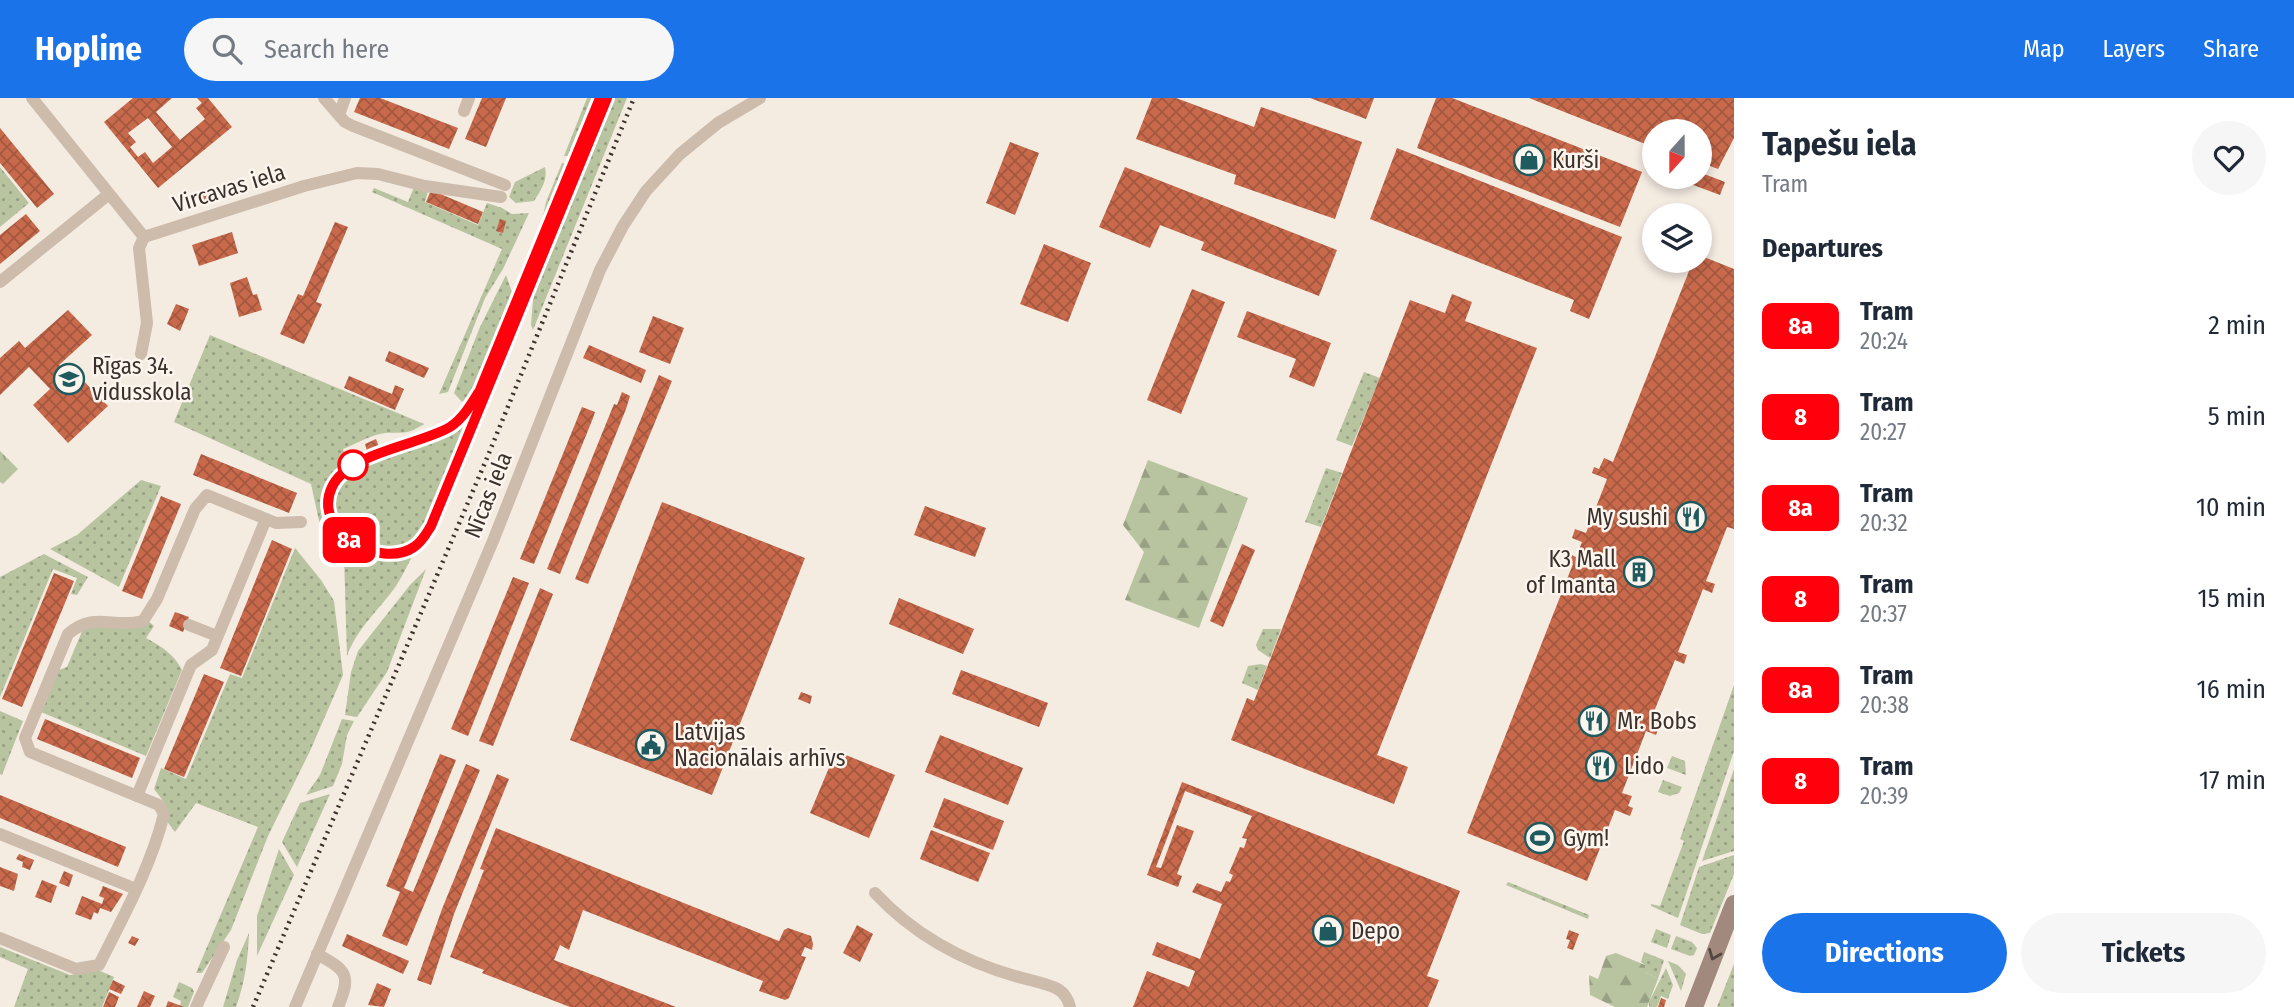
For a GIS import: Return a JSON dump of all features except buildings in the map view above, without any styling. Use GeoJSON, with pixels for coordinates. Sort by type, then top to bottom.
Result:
{"type":"FeatureCollection","features":[{"type":"Feature","properties":{"kind":"main road"},"geometry":{"type":"LineString","coordinates":[[1694,1007],[1734,904]]}},
{"type":"Feature","properties":{"kind":"street"},"geometry":{"type":"LineString","coordinates":[[32,98],[144,237],[139,248],[147,323],[141,354]]}},
{"type":"Feature","properties":{"kind":"street","name":"Vircavas iela"},"geometry":{"type":"LineString","coordinates":[[144,237],[315,183],[357,173],[378,174],[425,186],[503,191],[353,126],[324,98]]}},
{"type":"Feature","properties":{"kind":"street"},"geometry":{"type":"LineString","coordinates":[[339,115],[345,98]]}},
{"type":"Feature","properties":{"kind":"street"},"geometry":{"type":"LineString","coordinates":[[464,111],[469,98]]}},
{"type":"Feature","properties":{"kind":"street","name":"Nīcas iela"},"geometry":{"type":"LineString","coordinates":[[295,1007],[498,528],[600,270],[623,226],[646,191],[680,154],[718,122],[760,98]]}},
{"type":"Feature","properties":{"kind":"street"},"geometry":{"type":"LineString","coordinates":[[0,282],[109,194]]}},
{"type":"Feature","properties":{"kind":"street"},"geometry":{"type":"LineString","coordinates":[[0,938],[76,969],[100,965],[160,833],[164,814],[159,805],[30,752],[25,738],[68,634],[80,624],[91,621],[128,625],[143,621],[157,599],[195,509],[207,495],[276,523],[301,522]]}},
{"type":"Feature","properties":{"kind":"street"},"geometry":{"type":"LineString","coordinates":[[137,796],[191,665],[212,650],[265,519]]}},
{"type":"Feature","properties":{"kind":"street"},"geometry":{"type":"LineString","coordinates":[[190,625],[217,636]]}},
{"type":"Feature","properties":{"kind":"street"},"geometry":{"type":"LineString","coordinates":[[0,834],[136,890]]}},
{"type":"Feature","properties":{"kind":"street"},"geometry":{"type":"LineString","coordinates":[[876,893],[905,921],[946,949],[996,970],[1051,984],[1061,990],[1070,1007]]}},
{"type":"Feature","properties":{"kind":"street"},"geometry":{"type":"LineString","coordinates":[[196,1007],[224,947]]}},
{"type":"Feature","properties":{"kind":"street"},"geometry":{"type":"LineString","coordinates":[[317,954],[341,968],[347,977],[345,992],[338,1007]]}},
{"type":"Feature","properties":{"kind":"green space"},"geometry":{"type":"Polygon","coordinates":[[[587,98],[595,98],[574,156],[564,156],[587,98]]]}},
{"type":"Feature","properties":{"kind":"green space"},"geometry":{"type":"Polygon","coordinates":[[[611,98],[627,98],[533,330],[531,325],[534,288],[611,98]]]}},
{"type":"Feature","properties":{"kind":"green space"},"geometry":{"type":"Polygon","coordinates":[[[562,163],[570,164],[536,250],[546,202],[562,163]]]}},
{"type":"Feature","properties":{"kind":"green space"},"geometry":{"type":"Polygon","coordinates":[[[0,167],[29,203],[0,227],[0,167]]]}},
{"type":"Feature","properties":{"kind":"green space"},"geometry":{"type":"Polygon","coordinates":[[[545,167],[545,181],[534,201],[516,203],[509,197],[515,182],[545,167]]]}},
{"type":"Feature","properties":{"kind":"green space"},"geometry":{"type":"Polygon","coordinates":[[[414,187],[428,191],[425,202],[478,225],[487,203],[512,214],[529,213],[503,269],[485,298],[448,392],[439,394],[502,249],[372,192],[374,188],[408,202],[414,187]]]}},
{"type":"Feature","properties":{"kind":"green space"},"geometry":{"type":"Polygon","coordinates":[[[506,275],[513,295],[480,382],[475,391],[462,402],[454,393],[480,327],[506,275]]]}},
{"type":"Feature","properties":{"kind":"green space"},"geometry":{"type":"Polygon","coordinates":[[[210,335],[424,424],[401,433],[375,435],[343,449],[347,463],[332,478],[326,495],[326,511],[332,526],[343,539],[357,549],[375,556],[394,557],[415,551],[396,586],[363,628],[347,656],[344,555],[336,550],[327,557],[311,484],[174,422],[210,335]]]}},
{"type":"Feature","properties":{"kind":"green space"},"geometry":{"type":"Polygon","coordinates":[[[1364,372],[1380,378],[1352,446],[1336,440],[1364,372]]]}},
{"type":"Feature","properties":{"kind":"green space"},"geometry":{"type":"Polygon","coordinates":[[[468,415],[472,417],[429,523],[421,535],[402,548],[386,549],[367,544],[344,529],[334,509],[333,497],[344,479],[364,466],[451,431],[468,415]]]}},
{"type":"Feature","properties":{"kind":"green space"},"geometry":{"type":"Polygon","coordinates":[[[0,451],[18,469],[3,484],[0,482],[0,451]]]}},
{"type":"Feature","properties":{"kind":"green space"},"geometry":{"type":"Polygon","coordinates":[[[1148,460],[1248,498],[1199,628],[1125,600],[1144,552],[1123,525],[1148,460]]]}},
{"type":"Feature","properties":{"kind":"green space"},"geometry":{"type":"Polygon","coordinates":[[[1326,468],[1342,473],[1321,527],[1305,522],[1326,468]]]}},
{"type":"Feature","properties":{"kind":"green space"},"geometry":{"type":"Polygon","coordinates":[[[141,480],[161,486],[119,587],[50,549],[77,535],[141,480]]]}},
{"type":"Feature","properties":{"kind":"green space"},"geometry":{"type":"Polygon","coordinates":[[[295,548],[334,601],[343,675],[310,751],[268,836],[231,930],[202,973],[196,973],[258,827],[196,803],[175,832],[166,820],[164,802],[154,789],[161,768],[186,779],[230,674],[242,678],[295,548]]]}},
{"type":"Feature","properties":{"kind":"green space"},"geometry":{"type":"Polygon","coordinates":[[[44,554],[88,577],[77,595],[71,594],[77,578],[53,569],[0,697],[0,577],[44,554]]]}},
{"type":"Feature","properties":{"kind":"green space"},"geometry":{"type":"Polygon","coordinates":[[[426,569],[387,672],[357,717],[345,715],[351,672],[358,651],[410,585],[426,569]]]}},
{"type":"Feature","properties":{"kind":"green space"},"geometry":{"type":"Polygon","coordinates":[[[147,620],[154,626],[146,638],[167,651],[182,670],[146,756],[41,712],[56,671],[67,667],[83,629],[147,620]]]}},
{"type":"Feature","properties":{"kind":"green space"},"geometry":{"type":"Polygon","coordinates":[[[1263,629],[1281,629],[1270,658],[1258,650],[1256,645],[1263,629]]]}},
{"type":"Feature","properties":{"kind":"green space"},"geometry":{"type":"Polygon","coordinates":[[[1248,666],[1267,666],[1258,690],[1242,683],[1248,666]]]}},
{"type":"Feature","properties":{"kind":"green space"},"geometry":{"type":"Polygon","coordinates":[[[1734,685],[1734,751],[1678,918],[1651,904],[1660,906],[1684,841],[1680,839],[1734,685]]]}},
{"type":"Feature","properties":{"kind":"green space"},"geometry":{"type":"Polygon","coordinates":[[[0,711],[23,721],[2,775],[0,774],[0,711]]]}},
{"type":"Feature","properties":{"kind":"green space"},"geometry":{"type":"Polygon","coordinates":[[[342,719],[354,721],[347,735],[342,764],[333,786],[306,795],[320,775],[342,719]]]}},
{"type":"Feature","properties":{"kind":"green space"},"geometry":{"type":"Polygon","coordinates":[[[1672,756],[1685,761],[1686,775],[1667,768],[1672,756]]]}},
{"type":"Feature","properties":{"kind":"green space"},"geometry":{"type":"Polygon","coordinates":[[[1734,769],[1734,851],[1702,861],[1734,769]]]}},
{"type":"Feature","properties":{"kind":"green space"},"geometry":{"type":"Polygon","coordinates":[[[1663,780],[1682,787],[1679,793],[1670,796],[1658,792],[1663,780]]]}},
{"type":"Feature","properties":{"kind":"green space"},"geometry":{"type":"Polygon","coordinates":[[[330,794],[297,867],[282,842],[300,803],[330,794]]]}},
{"type":"Feature","properties":{"kind":"green space"},"geometry":{"type":"Polygon","coordinates":[[[279,849],[294,875],[257,956],[257,916],[279,849]]]}},
{"type":"Feature","properties":{"kind":"green space"},"geometry":{"type":"Polygon","coordinates":[[[1734,855],[1734,874],[1710,933],[1702,934],[1680,925],[1699,867],[1734,855]]]}},
{"type":"Feature","properties":{"kind":"green space"},"geometry":{"type":"Polygon","coordinates":[[[1508,882],[1589,915],[1588,919],[1506,885],[1508,882]]]}},
{"type":"Feature","properties":{"kind":"green space"},"geometry":{"type":"Polygon","coordinates":[[[1656,929],[1671,935],[1667,948],[1651,942],[1656,929]]]}},
{"type":"Feature","properties":{"kind":"green space"},"geometry":{"type":"Polygon","coordinates":[[[249,933],[246,970],[236,1007],[223,1007],[237,960],[249,933]]]}},
{"type":"Feature","properties":{"kind":"green space"},"geometry":{"type":"Polygon","coordinates":[[[1676,936],[1692,942],[1697,948],[1694,955],[1671,949],[1676,936]]]}},
{"type":"Feature","properties":{"kind":"green space"},"geometry":{"type":"Polygon","coordinates":[[[0,947],[70,975],[98,970],[114,977],[102,1007],[14,1007],[28,969],[0,957],[0,947]]]}},
{"type":"Feature","properties":{"kind":"green space"},"geometry":{"type":"Polygon","coordinates":[[[1644,952],[1664,960],[1658,979],[1645,972],[1645,965],[1641,962],[1644,952]]]}},
{"type":"Feature","properties":{"kind":"green space"},"geometry":{"type":"Polygon","coordinates":[[[1616,953],[1645,965],[1645,972],[1658,979],[1647,1007],[1615,1007],[1590,995],[1589,975],[1598,979],[1606,956],[1616,953]]]}},
{"type":"Feature","properties":{"kind":"green space"},"geometry":{"type":"Polygon","coordinates":[[[1668,961],[1678,965],[1686,974],[1681,991],[1668,961]]]}},
{"type":"Feature","properties":{"kind":"green space"},"geometry":{"type":"Polygon","coordinates":[[[1734,964],[1734,1007],[1717,1007],[1734,964]]]}},
{"type":"Feature","properties":{"kind":"green space"},"geometry":{"type":"Polygon","coordinates":[[[1666,968],[1673,985],[1668,999],[1661,996],[1657,1007],[1649,1007],[1649,1002],[1666,968]]]}},
{"type":"Feature","properties":{"kind":"green space"},"geometry":{"type":"Polygon","coordinates":[[[179,982],[192,988],[194,992],[188,1007],[180,1007],[181,1001],[173,997],[179,982]]]}},
{"type":"Feature","properties":{"kind":"tram line"},"geometry":{"type":"LineString","coordinates":[[600,98],[480,390],[470,405],[459,420],[449,427],[368,457],[353,465],[332,487],[328,503],[331,518],[352,542],[384,554],[400,553],[417,545],[431,526],[607,98]]}},
{"type":"Feature","properties":{"kind":"tram line","name":"8a"},"geometry":{"type":"LineString","coordinates":[[600,98],[480,390],[468,410],[452,426],[353,465],[338,477],[328,503],[334,523],[348,540],[378,552],[393,554],[416,546],[431,526],[607,98]]}},
{"type":"Feature","properties":{"kind":"railway"},"geometry":{"type":"LineString","coordinates":[[253,1007],[487,458],[634,98]]}},
{"type":"Feature","properties":{"kind":"place","name":"Kurši"},"geometry":{"type":"Point","coordinates":[1529,160]}},
{"type":"Feature","properties":{"kind":"place","name":"Rīgas 34. vidusskola"},"geometry":{"type":"Point","coordinates":[69,379]}},
{"type":"Feature","properties":{"kind":"place","name":"My sushi"},"geometry":{"type":"Point","coordinates":[1691,517]}},
{"type":"Feature","properties":{"kind":"place","name":"K3 Mall of Imanta"},"geometry":{"type":"Point","coordinates":[1639,572]}},
{"type":"Feature","properties":{"kind":"place","name":"Mr. Bobs"},"geometry":{"type":"Point","coordinates":[1594,721]}},
{"type":"Feature","properties":{"kind":"place","name":"Latvijas Nacionālais arhīvs"},"geometry":{"type":"Point","coordinates":[651,745]}},
{"type":"Feature","properties":{"kind":"place","name":"Lido"},"geometry":{"type":"Point","coordinates":[1601,766]}},
{"type":"Feature","properties":{"kind":"place","name":"Gym!"},"geometry":{"type":"Point","coordinates":[1540,838]}},
{"type":"Feature","properties":{"kind":"place","name":"Depo"},"geometry":{"type":"Point","coordinates":[1328,931]}}]}
